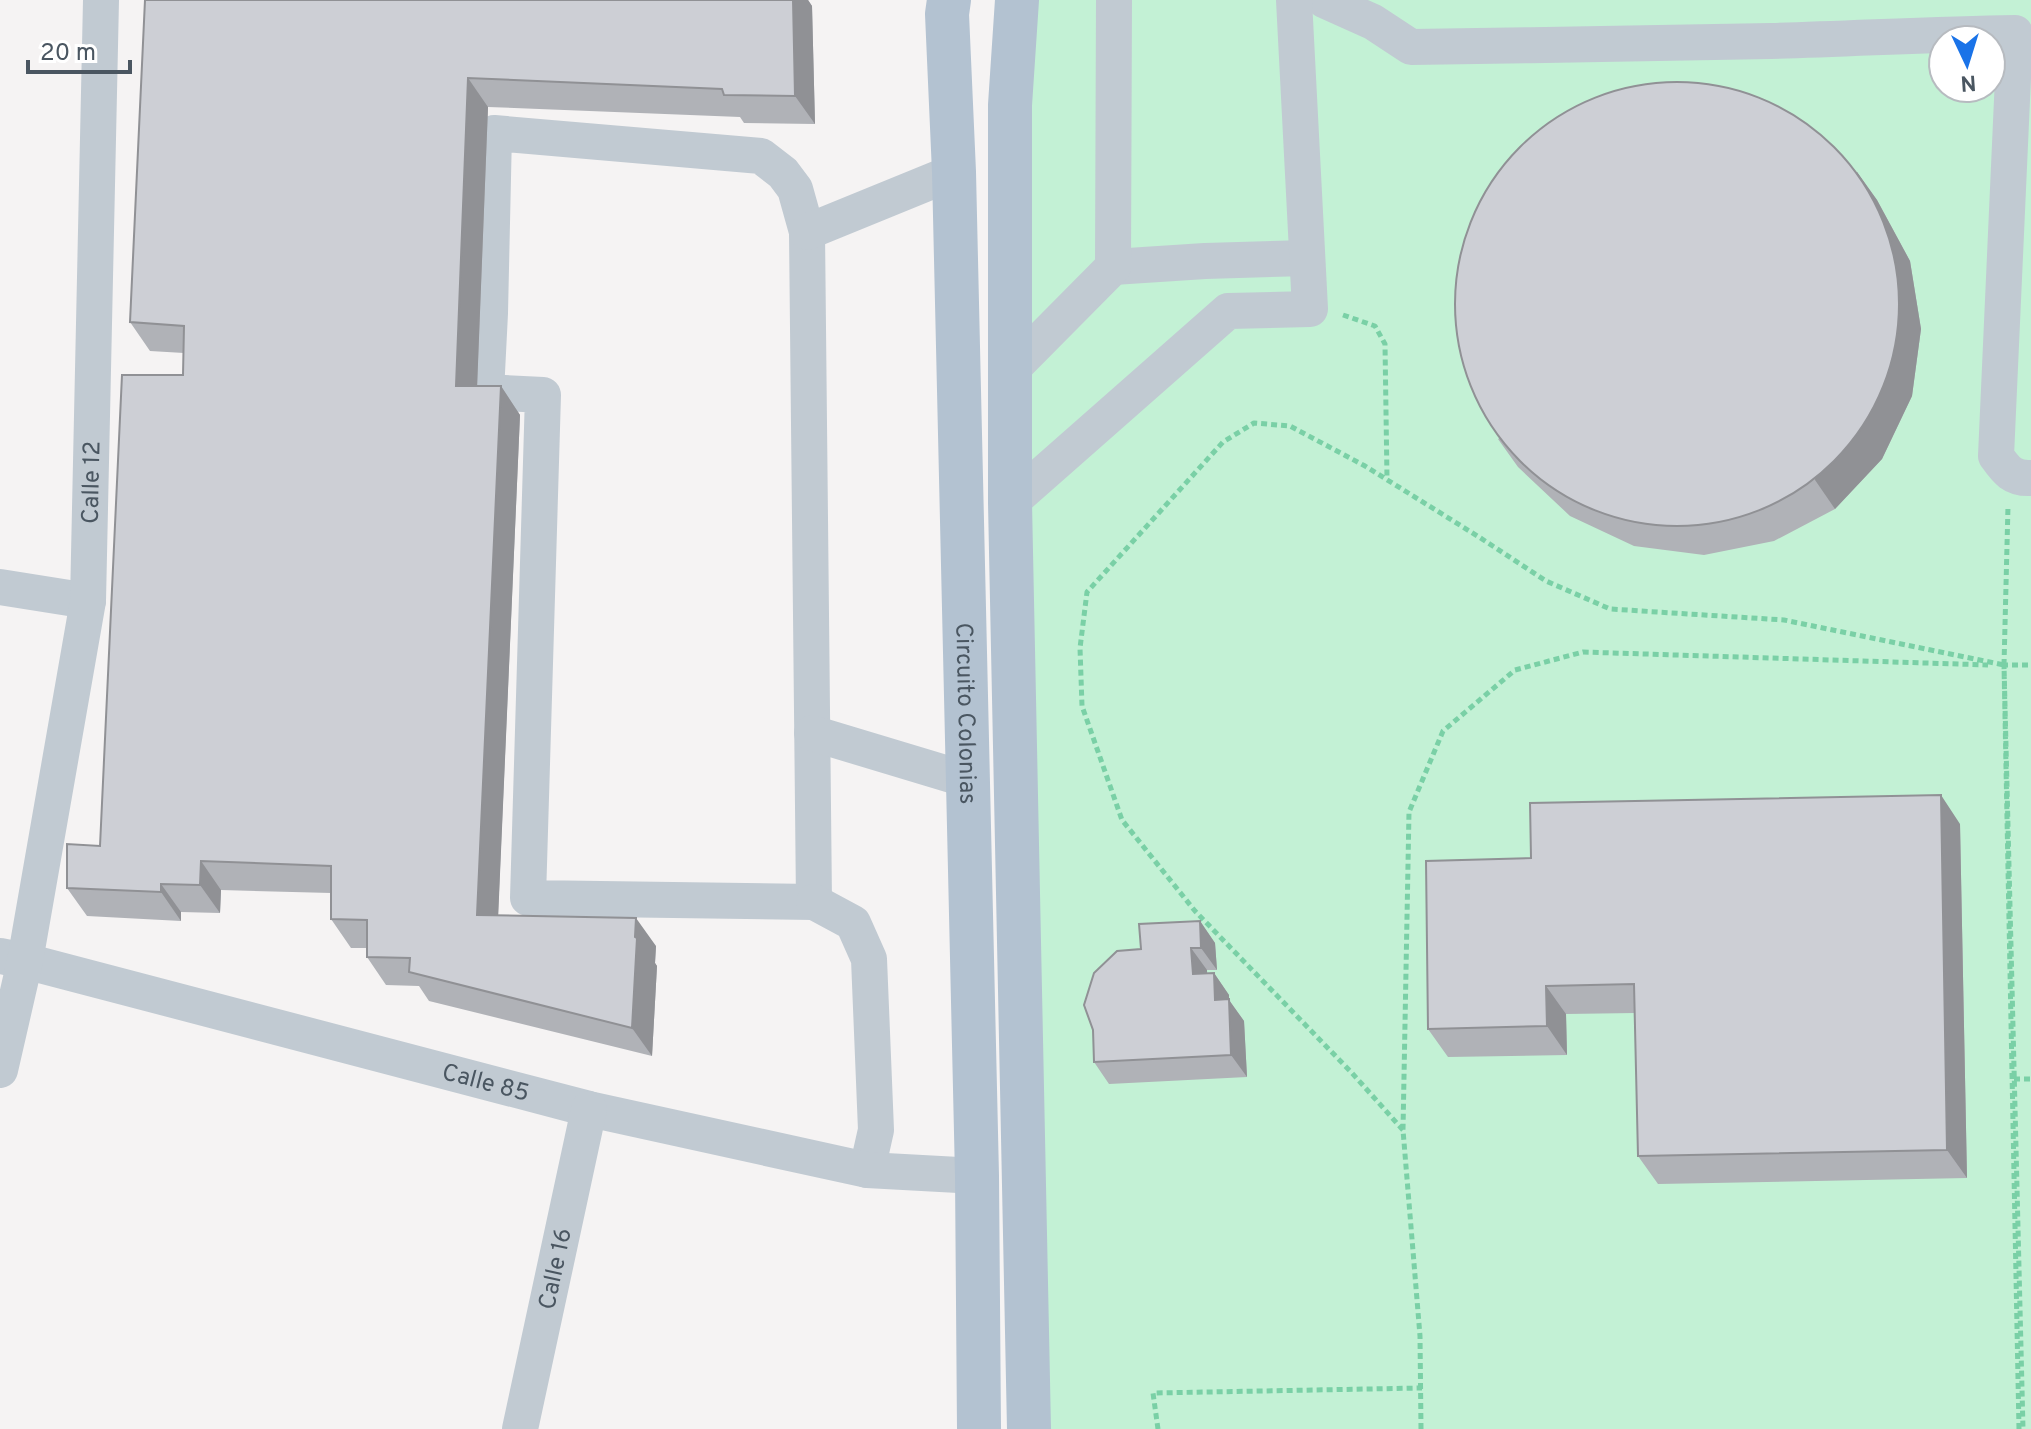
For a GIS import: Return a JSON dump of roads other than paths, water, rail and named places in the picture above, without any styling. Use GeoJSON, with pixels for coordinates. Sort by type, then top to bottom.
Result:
{"type":"FeatureCollection","features":[{"type":"Feature","properties":{"kind":"main road","name":"Circuito Colonias"},"geometry":{"type":"LineString","coordinates":[[1017,0],[1010,105],[1010,503],[1029,1429]]}},
{"type":"Feature","properties":{"kind":"main road","name":"Circuito Colonias"},"geometry":{"type":"LineString","coordinates":[[941,5],[954,172],[977,1176],[979,1429]]}},
{"type":"Feature","properties":{"kind":"main road"},"geometry":{"type":"LineString","coordinates":[[979,1361],[1027,1359]]}},
{"type":"Feature","properties":{"kind":"street","name":"Calle 12"},"geometry":{"type":"LineString","coordinates":[[0,1070],[12,958],[88,601],[101,0]]}},
{"type":"Feature","properties":{"kind":"street"},"geometry":{"type":"LineString","coordinates":[[1113,267],[1114,0]]}},
{"type":"Feature","properties":{"kind":"street"},"geometry":{"type":"LineString","coordinates":[[1010,503],[1228,311],[1310,309],[1294,0]]}},
{"type":"Feature","properties":{"kind":"street"},"geometry":{"type":"LineString","coordinates":[[1324,0],[1373,22],[1411,47],[1864,39],[2020,31],[1996,456],[2020,476]]}},
{"type":"Feature","properties":{"kind":"street"},"geometry":{"type":"LineString","coordinates":[[814,902],[807,232],[795,189],[783,173],[761,156],[494,133],[486,392],[543,395],[528,898],[814,902],[853,923],[869,959],[876,1130],[867,1170]]}},
{"type":"Feature","properties":{"kind":"street"},"geometry":{"type":"LineString","coordinates":[[807,232],[954,172]]}},
{"type":"Feature","properties":{"kind":"street"},"geometry":{"type":"LineString","coordinates":[[1010,371],[1113,267],[1307,258]]}},
{"type":"Feature","properties":{"kind":"street"},"geometry":{"type":"LineString","coordinates":[[0,587],[88,601]]}},
{"type":"Feature","properties":{"kind":"street"},"geometry":{"type":"LineString","coordinates":[[812,733],[968,780]]}},
{"type":"Feature","properties":{"kind":"street","name":"Calle 85"},"geometry":{"type":"LineString","coordinates":[[12,958],[589,1109],[867,1170],[977,1176]]}},
{"type":"Feature","properties":{"kind":"street","name":"Calle 16"},"geometry":{"type":"LineString","coordinates":[[520,1429],[589,1109]]}}]}
